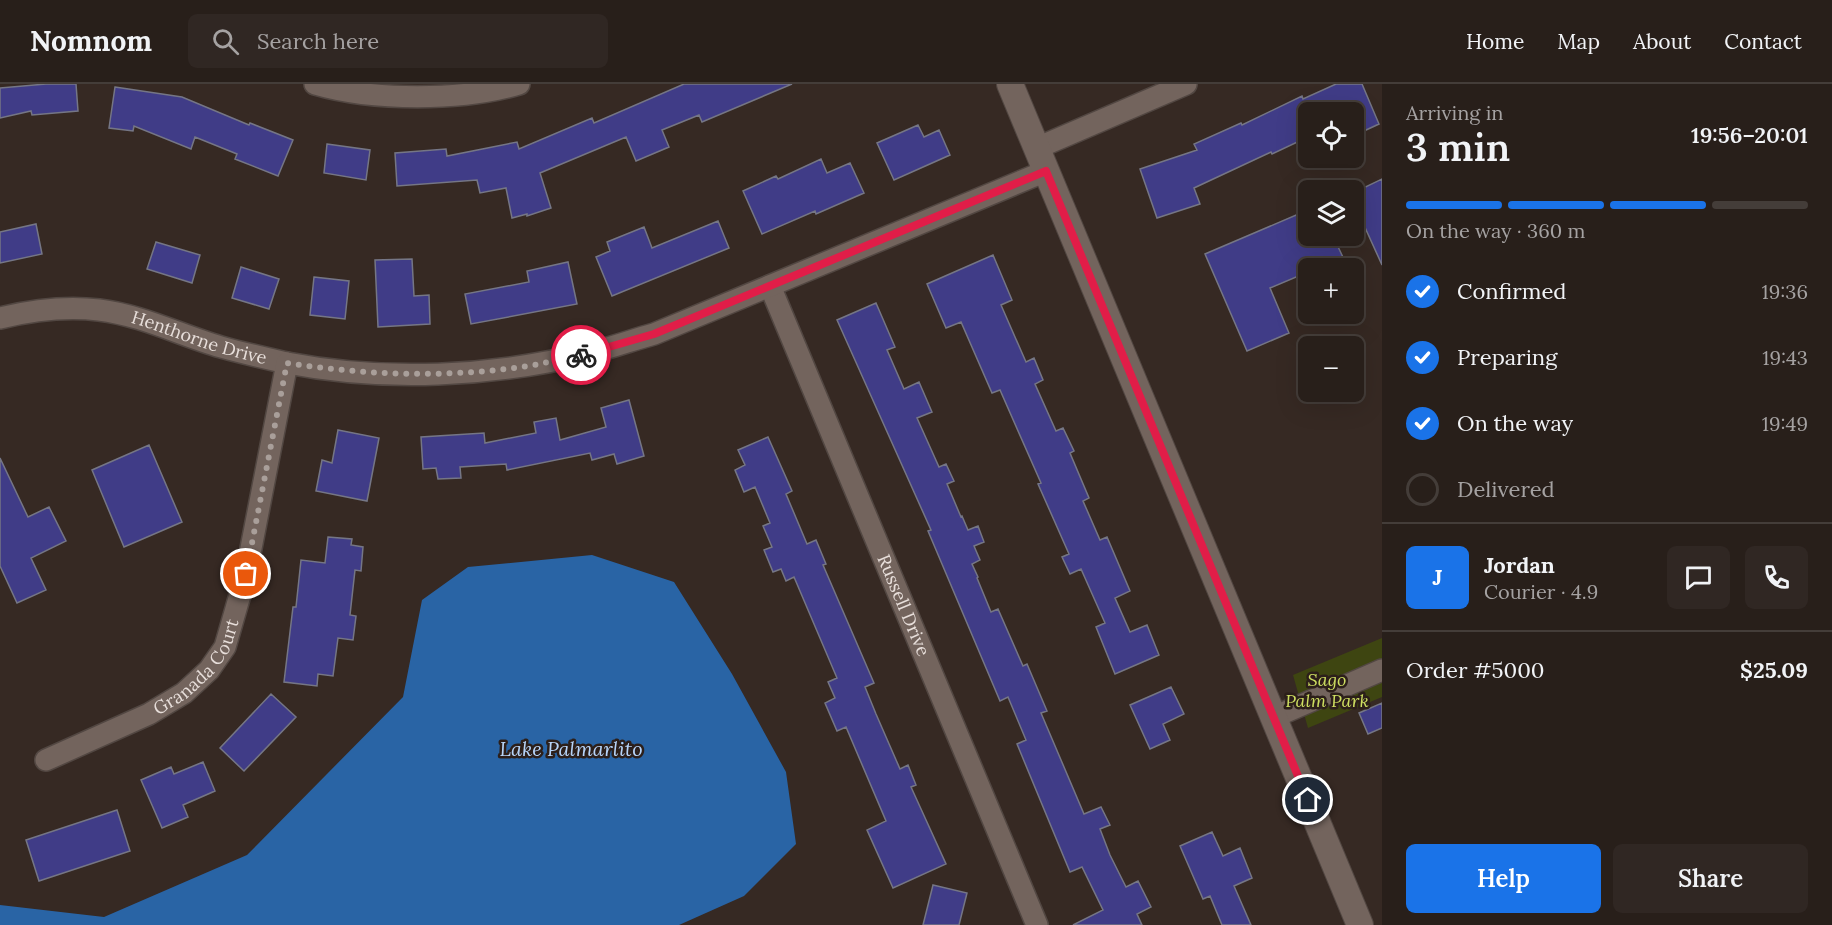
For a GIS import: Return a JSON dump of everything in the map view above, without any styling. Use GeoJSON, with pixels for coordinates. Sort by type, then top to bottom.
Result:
{"type":"FeatureCollection","features":[{"type":"Feature","properties":{"kind":"street"},"geometry":{"type":"LineString","coordinates":[[315,84],[409,97],[461,95],[519,84]]}},
{"type":"Feature","properties":{"kind":"street"},"geometry":{"type":"LineString","coordinates":[[1010,84],[1360,925]]}},
{"type":"Feature","properties":{"kind":"street","name":"Henthorne Drive"},"geometry":{"type":"LineString","coordinates":[[0,318],[29,311],[64,308],[99,310],[133,317],[221,347],[287,363],[338,370],[405,375],[465,373],[524,367],[590,353],[654,334],[770,286],[1041,159],[1186,84]]}},
{"type":"Feature","properties":{"kind":"street","name":"Russell Drive"},"geometry":{"type":"LineString","coordinates":[[770,286],[1037,925]]}},
{"type":"Feature","properties":{"kind":"street","name":"Granada Court"},"geometry":{"type":"LineString","coordinates":[[46,760],[149,714],[184,693],[209,670],[225,647],[246,574],[287,363]]}},
{"type":"Feature","properties":{"kind":"street"},"geometry":{"type":"LineString","coordinates":[[1274,717],[1382,670]]}},
{"type":"Feature","properties":{"kind":"green space","name":"Sago Palm Park"},"geometry":{"type":"Polygon","coordinates":[[[1382,638],[1382,697],[1308,728],[1293,675],[1382,638]]]}},
{"type":"Feature","properties":{"kind":"water","name":"Lake Palmarlito"},"geometry":{"type":"Polygon","coordinates":[[[592,555],[674,582],[732,674],[786,772],[796,844],[744,896],[679,925],[0,925],[0,905],[104,917],[247,855],[403,697],[422,600],[468,567],[592,555]]]}},
{"type":"Feature","properties":{"kind":"building"},"geometry":{"type":"Polygon","coordinates":[[[76,84],[78,111],[32,115],[31,111],[0,118],[0,88],[76,84]]]}},
{"type":"Feature","properties":{"kind":"building"},"geometry":{"type":"Polygon","coordinates":[[[684,84],[792,84],[702,122],[699,115],[662,130],[669,147],[636,161],[626,137],[540,173],[551,208],[527,216],[527,214],[512,218],[506,188],[480,193],[477,180],[397,186],[395,153],[446,149],[447,156],[517,142],[519,149],[592,118],[594,123],[684,84]]]}},
{"type":"Feature","properties":{"kind":"building"},"geometry":{"type":"Polygon","coordinates":[[[1336,84],[1362,84],[1379,124],[1364,131],[1364,102],[1298,102],[1298,142],[1194,188],[1200,204],[1157,218],[1140,169],[1197,150],[1194,144],[1241,123],[1242,125],[1302,96],[1303,99],[1336,84]]]}},
{"type":"Feature","properties":{"kind":"building"},"geometry":{"type":"Polygon","coordinates":[[[115,87],[182,97],[249,125],[250,123],[293,140],[278,176],[235,159],[237,154],[195,137],[191,149],[134,126],[133,131],[109,128],[115,87]]]}},
{"type":"Feature","properties":{"kind":"building"},"geometry":{"type":"Polygon","coordinates":[[[918,125],[924,137],[939,130],[950,155],[894,180],[877,143],[918,125]]]}},
{"type":"Feature","properties":{"kind":"building"},"geometry":{"type":"Polygon","coordinates":[[[327,144],[370,150],[366,180],[324,173],[327,144]]]}},
{"type":"Feature","properties":{"kind":"building"},"geometry":{"type":"Polygon","coordinates":[[[821,159],[827,173],[850,163],[864,193],[762,234],[743,191],[776,176],[778,179],[821,159]]]}},
{"type":"Feature","properties":{"kind":"building"},"geometry":{"type":"Polygon","coordinates":[[[1382,179],[1382,265],[1364,225],[1364,188],[1382,179]]]}},
{"type":"Feature","properties":{"kind":"building"},"geometry":{"type":"Polygon","coordinates":[[[1298,214],[1298,246],[1338,246],[1343,258],[1298,258],[1298,276],[1270,288],[1289,333],[1247,351],[1205,254],[1298,214]]]}},
{"type":"Feature","properties":{"kind":"building"},"geometry":{"type":"Polygon","coordinates":[[[718,221],[729,248],[612,296],[596,257],[610,251],[607,242],[644,227],[652,248],[718,221]]]}},
{"type":"Feature","properties":{"kind":"building"},"geometry":{"type":"Polygon","coordinates":[[[36,224],[42,254],[0,263],[0,232],[36,224]]]}},
{"type":"Feature","properties":{"kind":"building"},"geometry":{"type":"Polygon","coordinates":[[[156,242],[200,255],[192,283],[147,269],[156,242]]]}},
{"type":"Feature","properties":{"kind":"building"},"geometry":{"type":"Polygon","coordinates":[[[993,255],[1012,300],[1001,305],[1026,362],[1034,358],[1043,380],[1035,384],[1056,431],[1063,428],[1074,451],[1070,453],[1089,498],[1083,501],[1100,540],[1107,537],[1130,591],[1115,598],[1130,632],[1147,625],[1159,655],[1115,674],[1096,627],[1105,623],[1081,569],[1070,574],[1062,557],[1069,554],[1000,390],[992,393],[961,322],[946,328],[927,284],[993,255]]]}},
{"type":"Feature","properties":{"kind":"building"},"geometry":{"type":"Polygon","coordinates":[[[412,259],[414,296],[429,295],[430,324],[378,327],[375,260],[412,259]]]}},
{"type":"Feature","properties":{"kind":"building"},"geometry":{"type":"Polygon","coordinates":[[[568,262],[577,304],[471,324],[465,294],[529,282],[527,271],[568,262]]]}},
{"type":"Feature","properties":{"kind":"building"},"geometry":{"type":"Polygon","coordinates":[[[241,267],[279,279],[269,309],[232,298],[241,267]]]}},
{"type":"Feature","properties":{"kind":"building"},"geometry":{"type":"Polygon","coordinates":[[[314,277],[349,281],[345,319],[310,315],[314,277]]]}},
{"type":"Feature","properties":{"kind":"building"},"geometry":{"type":"Polygon","coordinates":[[[876,303],[895,347],[887,350],[904,389],[919,382],[932,412],[917,418],[939,467],[946,464],[954,481],[947,484],[961,517],[968,530],[978,526],[984,542],[974,546],[980,560],[972,564],[991,612],[998,609],[1023,666],[1027,664],[1047,711],[1041,713],[1084,814],[1101,807],[1110,825],[1100,829],[1126,887],[1138,881],[1151,907],[1137,914],[1142,925],[1073,925],[1103,910],[1082,867],[1070,872],[1017,744],[1026,740],[1008,697],[1000,701],[928,531],[931,530],[837,320],[876,303]]]}},
{"type":"Feature","properties":{"kind":"building"},"geometry":{"type":"Polygon","coordinates":[[[629,400],[644,456],[617,464],[614,454],[592,460],[590,453],[507,470],[506,464],[460,467],[461,478],[438,479],[436,468],[423,469],[421,437],[484,433],[485,443],[536,433],[534,422],[556,418],[560,440],[606,427],[601,408],[629,400]]]}},
{"type":"Feature","properties":{"kind":"building"},"geometry":{"type":"Polygon","coordinates":[[[338,430],[379,438],[367,501],[316,491],[322,460],[332,463],[338,430]]]}},
{"type":"Feature","properties":{"kind":"building"},"geometry":{"type":"Polygon","coordinates":[[[768,437],[792,491],[786,494],[807,544],[816,540],[826,564],[823,565],[874,683],[865,687],[876,714],[900,769],[908,765],[916,785],[911,787],[946,864],[893,888],[867,830],[886,821],[846,727],[837,731],[825,703],[835,698],[828,682],[837,678],[794,577],[786,581],[781,569],[773,572],[764,550],[772,547],[763,526],[770,523],[755,487],[744,492],[735,470],[745,465],[738,450],[768,437]]]}},
{"type":"Feature","properties":{"kind":"building"},"geometry":{"type":"Polygon","coordinates":[[[149,445],[182,522],[124,547],[92,470],[149,445]]]}},
{"type":"Feature","properties":{"kind":"building"},"geometry":{"type":"Polygon","coordinates":[[[0,458],[28,517],[49,507],[66,541],[31,558],[46,590],[17,603],[0,566],[0,458]]]}},
{"type":"Feature","properties":{"kind":"building"},"geometry":{"type":"Polygon","coordinates":[[[328,537],[352,539],[351,545],[363,547],[361,571],[355,570],[350,615],[356,616],[353,640],[338,638],[333,676],[318,674],[317,686],[284,682],[301,560],[325,563],[328,537]]]}},
{"type":"Feature","properties":{"kind":"building"},"geometry":{"type":"Polygon","coordinates":[[[1171,687],[1184,714],[1163,724],[1170,740],[1150,749],[1130,705],[1171,687]]]}},
{"type":"Feature","properties":{"kind":"building"},"geometry":{"type":"Polygon","coordinates":[[[271,694],[296,717],[244,771],[220,748],[271,694]]]}},
{"type":"Feature","properties":{"kind":"building"},"geometry":{"type":"Polygon","coordinates":[[[1382,703],[1382,728],[1368,734],[1359,713],[1382,703]]]}},
{"type":"Feature","properties":{"kind":"building"},"geometry":{"type":"Polygon","coordinates":[[[203,762],[215,791],[183,805],[188,817],[162,828],[141,780],[171,767],[174,774],[203,762]]]}},
{"type":"Feature","properties":{"kind":"building"},"geometry":{"type":"Polygon","coordinates":[[[117,810],[130,851],[39,881],[26,840],[117,810]]]}},
{"type":"Feature","properties":{"kind":"building"},"geometry":{"type":"Polygon","coordinates":[[[1212,832],[1223,856],[1240,848],[1252,878],[1234,886],[1251,925],[1222,925],[1210,896],[1203,899],[1180,846],[1212,832]]]}},
{"type":"Feature","properties":{"kind":"building"},"geometry":{"type":"Polygon","coordinates":[[[933,885],[967,893],[959,925],[923,925],[933,885]]]}},
{"type":"Feature","properties":{"kind":"way so far"},"geometry":{"type":"LineString","coordinates":[[246,574],[287,363],[338,370],[405,375],[465,373],[524,367],[581,355]]}},
{"type":"Feature","properties":{"kind":"route"},"geometry":{"type":"LineString","coordinates":[[581,355],[654,334],[1046,171],[1308,800]]}}]}
